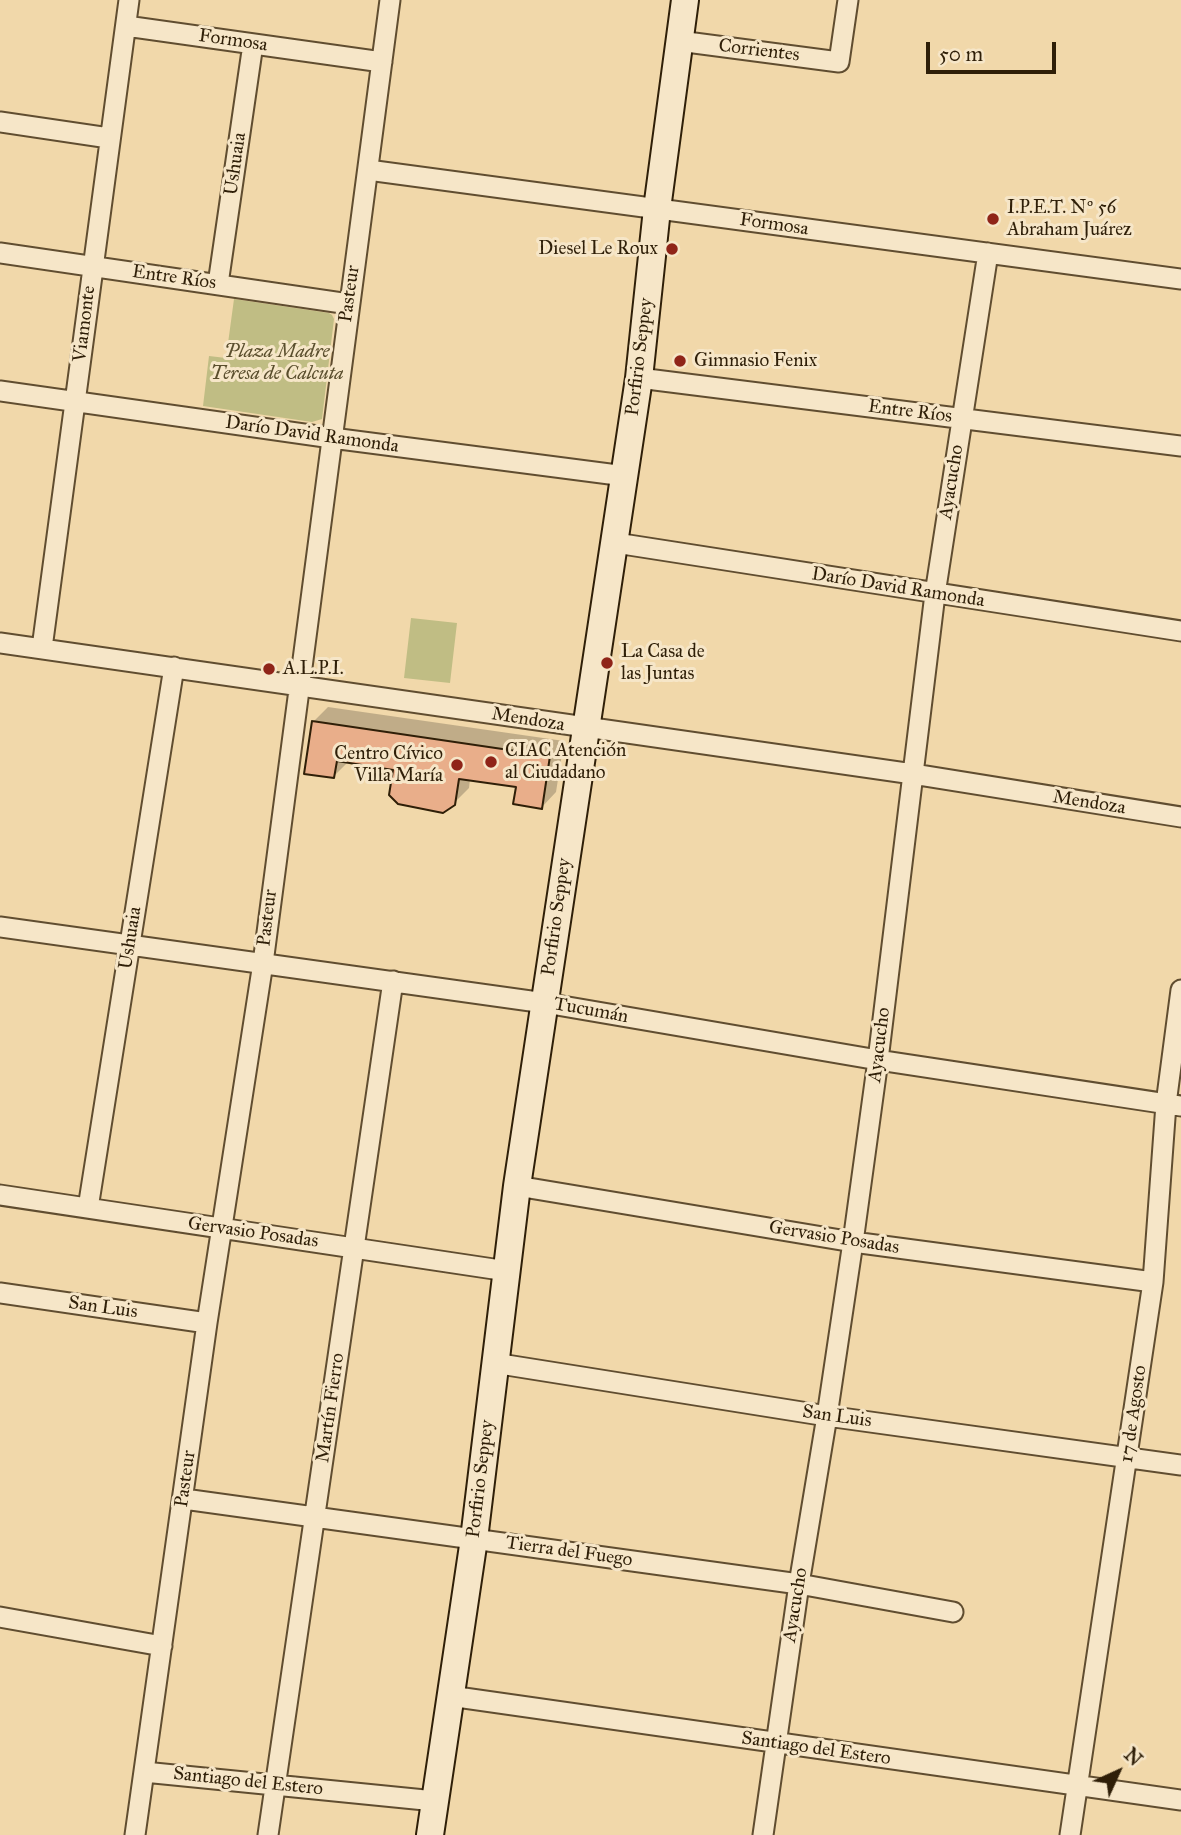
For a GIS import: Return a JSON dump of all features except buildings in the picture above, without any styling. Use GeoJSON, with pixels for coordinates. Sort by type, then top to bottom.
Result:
{"type":"FeatureCollection","features":[{"type":"Feature","properties":{"kind":"main road","name":"Porfirio Seppey"},"geometry":{"type":"LineString","coordinates":[[430,1835],[474,1539],[517,1186],[584,728],[616,543],[639,378],[657,209],[685,0]]}},
{"type":"Feature","properties":{"kind":"street","name":"Viamonte"},"geometry":{"type":"LineString","coordinates":[[42,648],[76,402],[91,266],[129,0]]}},
{"type":"Feature","properties":{"kind":"street","name":"Pasteur"},"geometry":{"type":"LineString","coordinates":[[135,1835],[207,1322],[263,963],[390,0]]}},
{"type":"Feature","properties":{"kind":"street","name":"Corrientes"},"geometry":{"type":"LineString","coordinates":[[679,41],[839,61],[848,0]]}},
{"type":"Feature","properties":{"kind":"street","name":"Formosa"},"geometry":{"type":"LineString","coordinates":[[126,26],[382,62]]}},
{"type":"Feature","properties":{"kind":"street","name":"Ushuaia"},"geometry":{"type":"LineString","coordinates":[[218,284],[253,44]]}},
{"type":"Feature","properties":{"kind":"street"},"geometry":{"type":"LineString","coordinates":[[0,122],[109,138]]}},
{"type":"Feature","properties":{"kind":"street","name":"Formosa"},"geometry":{"type":"LineString","coordinates":[[368,170],[1181,279]]}},
{"type":"Feature","properties":{"kind":"street","name":"Entre Ríos"},"geometry":{"type":"LineString","coordinates":[[0,253],[349,304]]}},
{"type":"Feature","properties":{"kind":"street","name":"Ayacucho"},"geometry":{"type":"LineString","coordinates":[[763,1835],[853,1242],[878,1060],[934,594],[988,253]]}},
{"type":"Feature","properties":{"kind":"street","name":"Entre Ríos"},"geometry":{"type":"LineString","coordinates":[[639,378],[1181,446]]}},
{"type":"Feature","properties":{"kind":"street","name":"Darío David Ramonda"},"geometry":{"type":"LineString","coordinates":[[0,391],[625,476]]}},
{"type":"Feature","properties":{"kind":"street","name":"Darío David Ramonda"},"geometry":{"type":"LineString","coordinates":[[616,543],[1181,631]]}},
{"type":"Feature","properties":{"kind":"street","name":"Mendoza"},"geometry":{"type":"LineString","coordinates":[[0,643],[913,775],[1181,817]]}},
{"type":"Feature","properties":{"kind":"street","name":"Ushuaia"},"geometry":{"type":"LineString","coordinates":[[88,1209],[174,667]]}},
{"type":"Feature","properties":{"kind":"street","name":"Tucumán"},"geometry":{"type":"LineString","coordinates":[[0,927],[545,1003],[878,1060],[1173,1105]]}},
{"type":"Feature","properties":{"kind":"street","name":"Martín Fierro"},"geometry":{"type":"LineString","coordinates":[[268,1835],[393,981]]}},
{"type":"Feature","properties":{"kind":"street","name":"17 de Agosto"},"geometry":{"type":"LineString","coordinates":[[1070,1835],[1153,1282],[1173,1105],[1181,990]]}},
{"type":"Feature","properties":{"kind":"street","name":"Gervasio Posadas"},"geometry":{"type":"LineString","coordinates":[[517,1186],[853,1242],[1153,1282]]}},
{"type":"Feature","properties":{"kind":"street","name":"Gervasio Posadas"},"geometry":{"type":"LineString","coordinates":[[0,1195],[507,1270]]}},
{"type":"Feature","properties":{"kind":"street","name":"San Luis"},"geometry":{"type":"LineString","coordinates":[[0,1293],[207,1322]]}},
{"type":"Feature","properties":{"kind":"street","name":"San Luis"},"geometry":{"type":"LineString","coordinates":[[494,1363],[827,1416],[1181,1465]]}},
{"type":"Feature","properties":{"kind":"street","name":"Tierra del Fuego"},"geometry":{"type":"LineString","coordinates":[[184,1499],[799,1584],[953,1612]]}},
{"type":"Feature","properties":{"kind":"street"},"geometry":{"type":"LineString","coordinates":[[0,1617],[162,1646]]}},
{"type":"Feature","properties":{"kind":"street","name":"Santiago del Estero"},"geometry":{"type":"LineString","coordinates":[[450,1696],[1181,1800]]}},
{"type":"Feature","properties":{"kind":"street","name":"Santiago del Estero"},"geometry":{"type":"LineString","coordinates":[[144,1772],[435,1801]]}},
{"type":"Feature","properties":{"kind":"green space","name":"Plaza Madre Teresa de Calcuta"},"geometry":{"type":"Polygon","coordinates":[[[234,299],[332,315],[334,319],[322,419],[312,422],[203,406],[209,356],[226,358],[234,299]]]}},
{"type":"Feature","properties":{"kind":"green space"},"geometry":{"type":"Polygon","coordinates":[[[411,618],[457,623],[450,683],[404,678],[411,618]]]}},
{"type":"Feature","properties":{"kind":"place","name":"I.P.E.T. Nº 56 Abraham Juárez"},"geometry":{"type":"Point","coordinates":[993,219]}},
{"type":"Feature","properties":{"kind":"place","name":"Diesel Le Roux"},"geometry":{"type":"Point","coordinates":[672,249]}},
{"type":"Feature","properties":{"kind":"place","name":"Gimnasio Fenix"},"geometry":{"type":"Point","coordinates":[680,361]}},
{"type":"Feature","properties":{"kind":"place","name":"La Casa de las Juntas"},"geometry":{"type":"Point","coordinates":[607,663]}},
{"type":"Feature","properties":{"kind":"place","name":"A.L.P.I."},"geometry":{"type":"Point","coordinates":[269,669]}},
{"type":"Feature","properties":{"kind":"place","name":"CIAC Atención al Ciudadano"},"geometry":{"type":"Point","coordinates":[491,762]}},
{"type":"Feature","properties":{"kind":"place","name":"Centro Cívico Villa María"},"geometry":{"type":"Point","coordinates":[457,765]}}]}
